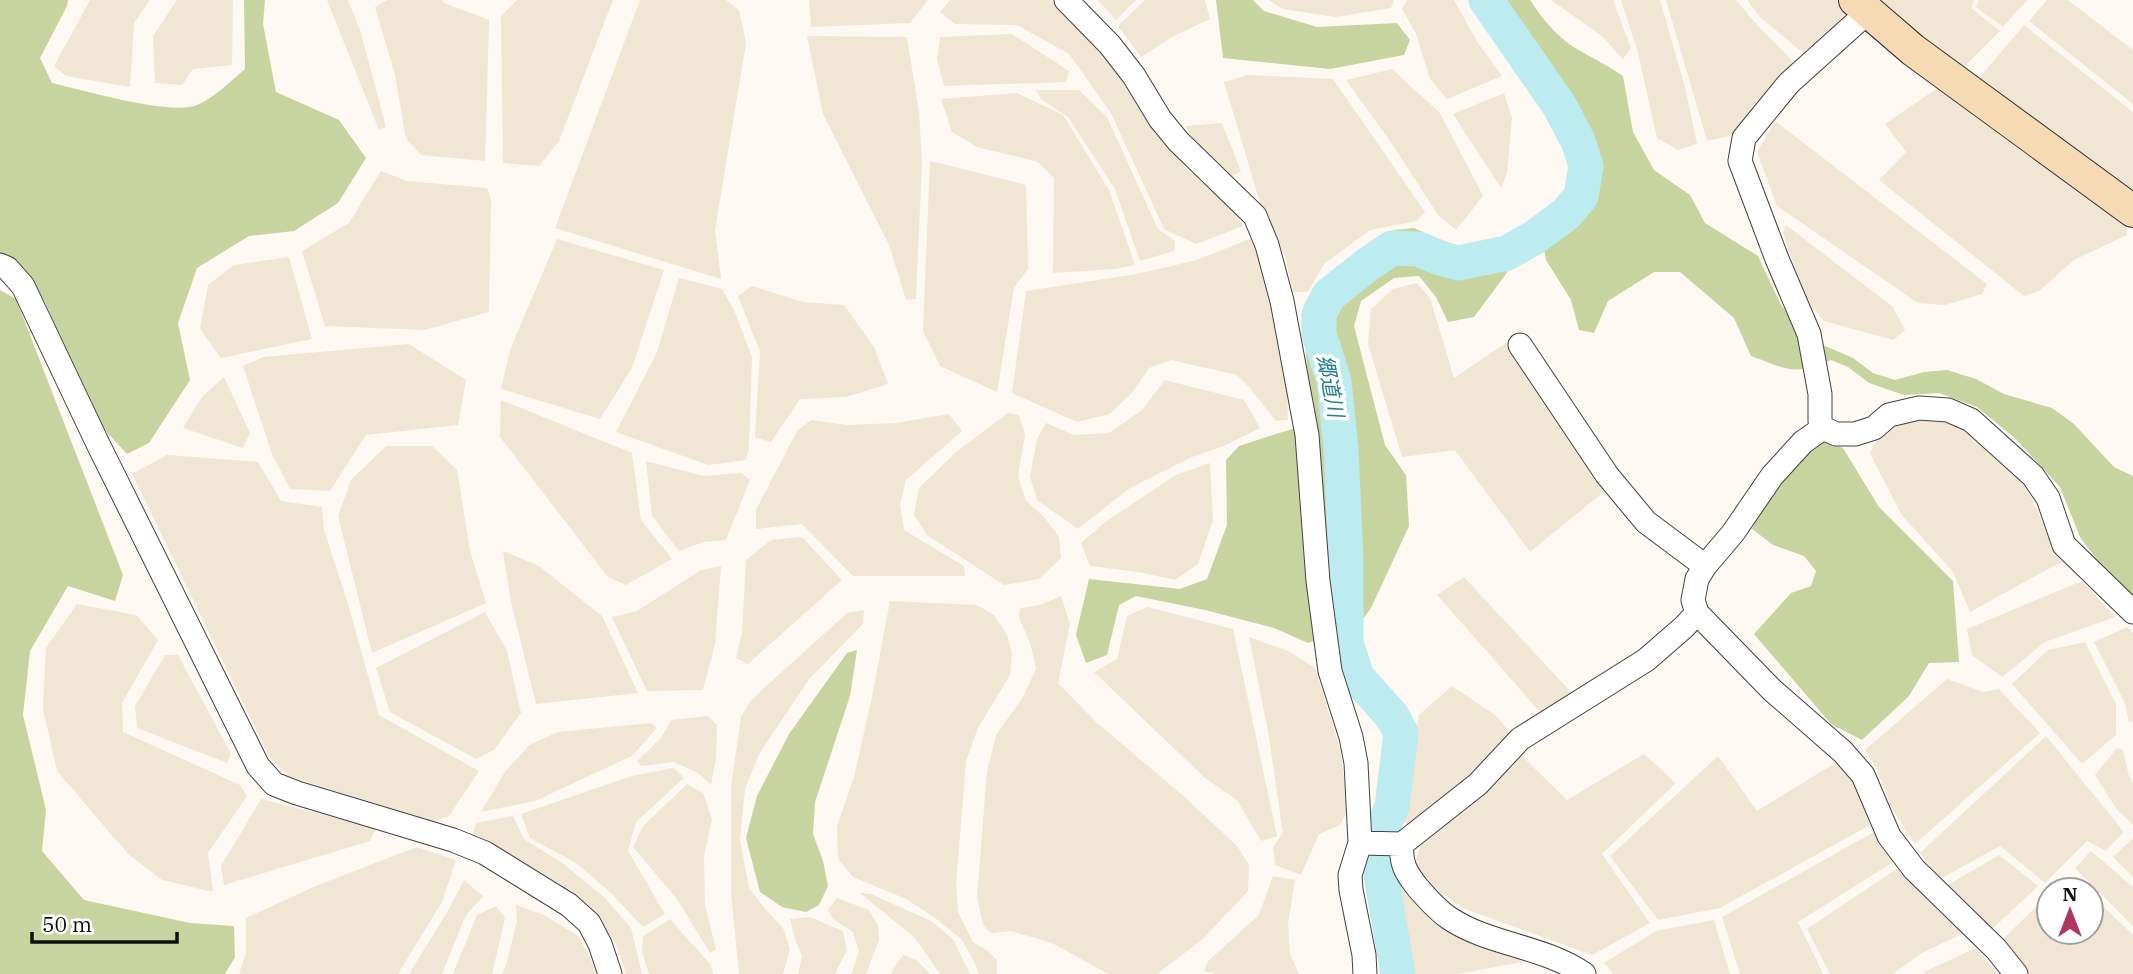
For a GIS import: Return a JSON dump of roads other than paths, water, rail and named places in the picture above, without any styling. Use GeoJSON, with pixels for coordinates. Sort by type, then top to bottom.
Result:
{"type":"FeatureCollection","features":[{"type":"Feature","properties":{"kind":"street"},"geometry":{"type":"LineString","coordinates":[[1066,0],[1110,45],[1178,141],[1255,216],[1267,245],[1282,301],[1307,435],[1318,581],[1330,671],[1381,843],[1400,858],[1406,873],[1426,898],[1449,918],[1474,930],[1563,962],[1584,974]]}},
{"type":"Feature","properties":{"kind":"street"},"geometry":{"type":"LineString","coordinates":[[2133,211],[1913,50],[1862,4],[1789,83],[1744,138],[1740,161],[1809,334],[1823,428],[1836,434],[1855,434],[1874,428],[1889,415],[1919,408],[1948,410],[1971,419],[2034,476],[2048,498],[2064,545],[2133,612]]}},
{"type":"Feature","properties":{"kind":"street"},"geometry":{"type":"LineString","coordinates":[[0,265],[7,268],[23,286],[98,444],[258,766],[274,784],[453,840],[485,853],[569,905],[589,923],[600,944],[610,974]]}},
{"type":"Feature","properties":{"kind":"street"},"geometry":{"type":"LineString","coordinates":[[1520,345],[1606,475],[1646,522],[1704,566]]}},
{"type":"Feature","properties":{"kind":"street"},"geometry":{"type":"LineString","coordinates":[[1823,428],[1803,442],[1772,476],[1733,533],[1704,566],[1697,579],[1693,600],[1697,613],[1772,690],[1843,752],[1863,775],[1889,836],[1914,869],[1996,949],[2016,974]]}},
{"type":"Feature","properties":{"kind":"street"},"geometry":{"type":"LineString","coordinates":[[1365,974],[1350,875],[1381,843],[1478,785],[1520,739],[1646,660],[1685,627],[1697,613]]}},
{"type":"Feature","properties":{"kind":"waterway","name":"郷道川"},"geometry":{"type":"LineString","coordinates":[[1398,974],[1379,863],[1379,836],[1392,807],[1401,733],[1392,716],[1357,677],[1346,643],[1346,561],[1341,449],[1334,381],[1319,334],[1319,314],[1329,295],[1392,248],[1418,249],[1458,263],[1507,253],[1566,214],[1581,196],[1586,166],[1578,141],[1559,105],[1486,0]]}}]}
